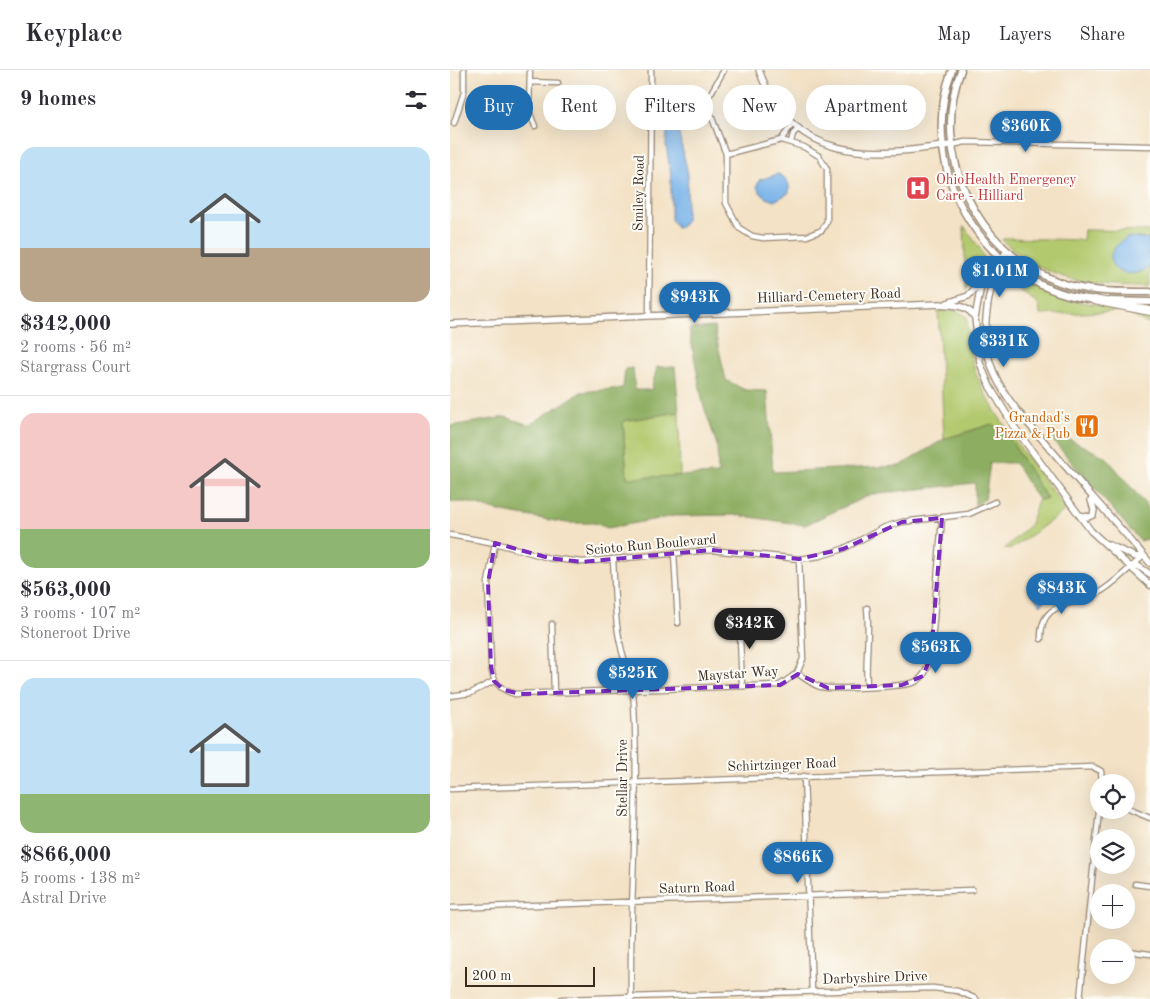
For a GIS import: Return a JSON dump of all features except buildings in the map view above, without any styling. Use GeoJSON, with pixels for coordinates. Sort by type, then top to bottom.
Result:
{"type":"FeatureCollection","features":[{"type":"Feature","properties":{"kind":"highway"},"geometry":{"type":"LineString","coordinates":[[1094,300],[1150,311]]}},
{"type":"Feature","properties":{"kind":"main road"},"geometry":{"type":"LineString","coordinates":[[759,70],[765,85]]}},
{"type":"Feature","properties":{"kind":"main road"},"geometry":{"type":"LineString","coordinates":[[952,70],[943,114],[950,179],[969,223],[1002,260],[1046,287],[1094,300],[1150,302]]}},
{"type":"Feature","properties":{"kind":"main road"},"geometry":{"type":"LineString","coordinates":[[961,70],[953,98],[947,146],[963,189],[976,214],[1006,252],[1040,274],[1078,288],[1100,291],[1150,292]]}},
{"type":"Feature","properties":{"kind":"main road"},"geometry":{"type":"LineString","coordinates":[[796,126],[816,140],[837,148],[859,153],[947,146]]}},
{"type":"Feature","properties":{"kind":"main road"},"geometry":{"type":"LineString","coordinates":[[1006,252],[990,294],[986,337],[990,362],[999,383],[1012,404],[1150,563]]}},
{"type":"Feature","properties":{"kind":"main road","name":"Hilliard-Cemetery Road"},"geometry":{"type":"LineString","coordinates":[[940,304],[962,299],[982,280],[993,262],[1002,260]]}},
{"type":"Feature","properties":{"kind":"main road"},"geometry":{"type":"LineString","coordinates":[[982,280],[975,318],[980,363],[998,402],[1032,453],[1078,514],[1101,541],[1150,585]]}},
{"type":"Feature","properties":{"kind":"main road","name":"Hilliard-Cemetery Road"},"geometry":{"type":"LineString","coordinates":[[450,324],[940,304],[963,306],[970,310],[975,318]]}},
{"type":"Feature","properties":{"kind":"main road"},"geometry":{"type":"LineString","coordinates":[[998,402],[1012,404]]}},
{"type":"Feature","properties":{"kind":"main road"},"geometry":{"type":"LineString","coordinates":[[1078,514],[1088,517],[1093,515],[1094,510],[1093,503],[1083,487]]}},
{"type":"Feature","properties":{"kind":"main road"},"geometry":{"type":"LineString","coordinates":[[1101,541],[1136,558],[1144,556]]}},
{"type":"Feature","properties":{"kind":"main road"},"geometry":{"type":"LineString","coordinates":[[1131,566],[1138,566],[1150,574]]}},
{"type":"Feature","properties":{"kind":"street"},"geometry":{"type":"LineString","coordinates":[[454,123],[464,92],[464,70]]}},
{"type":"Feature","properties":{"kind":"street"},"geometry":{"type":"LineString","coordinates":[[530,70],[530,111],[535,126]]}},
{"type":"Feature","properties":{"kind":"street","name":"Smiley Road"},"geometry":{"type":"LineString","coordinates":[[649,316],[651,70]]}},
{"type":"Feature","properties":{"kind":"street"},"geometry":{"type":"LineString","coordinates":[[724,70],[708,98],[707,105],[726,154],[726,203],[737,226],[742,231],[756,237],[807,236],[817,234],[824,227],[828,221],[827,169],[824,162],[812,151],[781,140],[726,154]]}},
{"type":"Feature","properties":{"kind":"street"},"geometry":{"type":"LineString","coordinates":[[530,82],[558,83]]}},
{"type":"Feature","properties":{"kind":"street"},"geometry":{"type":"LineString","coordinates":[[791,142],[792,134],[799,128]]}},
{"type":"Feature","properties":{"kind":"street"},"geometry":{"type":"LineString","coordinates":[[781,140],[787,130]]}},
{"type":"Feature","properties":{"kind":"street"},"geometry":{"type":"LineString","coordinates":[[947,146],[965,142],[1150,146]]}},
{"type":"Feature","properties":{"kind":"street","name":"Scioto Run Boulevard"},"geometry":{"type":"LineString","coordinates":[[450,535],[495,543],[549,558],[582,562],[711,550],[799,559],[820,556],[843,549],[885,527],[902,522],[968,514],[995,502]]}},
{"type":"Feature","properties":{"kind":"street"},"geometry":{"type":"LineString","coordinates":[[797,674],[821,687],[909,684],[923,676],[931,656],[942,518]]}},
{"type":"Feature","properties":{"kind":"street"},"geometry":{"type":"LineString","coordinates":[[450,696],[471,693],[494,681],[491,667],[488,594],[495,543]]}},
{"type":"Feature","properties":{"kind":"street"},"geometry":{"type":"LineString","coordinates":[[674,553],[678,623]]}},
{"type":"Feature","properties":{"kind":"street"},"geometry":{"type":"LineString","coordinates":[[1041,639],[1041,622],[1052,610],[1099,592],[1144,556]]}},
{"type":"Feature","properties":{"kind":"street","name":"Maystar Way"},"geometry":{"type":"LineString","coordinates":[[494,681],[504,690],[515,694],[780,685],[797,674],[801,666],[803,651],[799,559]]}},
{"type":"Feature","properties":{"kind":"street","name":"Stellar Drive"},"geometry":{"type":"LineString","coordinates":[[613,560],[617,625],[621,649],[630,669],[633,690],[636,781],[631,998]]}},
{"type":"Feature","properties":{"kind":"street"},"geometry":{"type":"LineString","coordinates":[[866,608],[869,626],[865,660],[867,686]]}},
{"type":"Feature","properties":{"kind":"street"},"geometry":{"type":"LineString","coordinates":[[739,614],[742,686]]}},
{"type":"Feature","properties":{"kind":"street"},"geometry":{"type":"LineString","coordinates":[[552,624],[554,693]]}},
{"type":"Feature","properties":{"kind":"street","name":"Schirtzinger Road"},"geometry":{"type":"LineString","coordinates":[[450,788],[1093,766],[1101,771],[1101,774]]}},
{"type":"Feature","properties":{"kind":"street"},"geometry":{"type":"LineString","coordinates":[[804,776],[812,992]]}},
{"type":"Feature","properties":{"kind":"street"},"geometry":{"type":"LineString","coordinates":[[1135,812],[1150,818]]}},
{"type":"Feature","properties":{"kind":"street"},"geometry":{"type":"LineString","coordinates":[[1080,999],[1098,819]]}},
{"type":"Feature","properties":{"kind":"street"},"geometry":{"type":"LineString","coordinates":[[1135,884],[1150,886]]}},
{"type":"Feature","properties":{"kind":"street","name":"Saturn Road"},"geometry":{"type":"LineString","coordinates":[[452,908],[972,890]]}},
{"type":"Feature","properties":{"kind":"street"},"geometry":{"type":"LineString","coordinates":[[1135,952],[1150,954]]}},
{"type":"Feature","properties":{"kind":"street","name":"Darbyshire Drive"},"geometry":{"type":"LineString","coordinates":[[562,999],[932,988],[958,991],[976,999]]}},
{"type":"Feature","properties":{"kind":"highlighted area"},"geometry":{"type":"Polygon","coordinates":[[[942,518],[931,656],[923,676],[902,685],[828,688],[798,674],[780,685],[521,694],[504,690],[494,681],[491,667],[488,583],[495,543],[549,558],[582,562],[711,550],[799,559],[843,549],[902,522],[942,518]]]}},
{"type":"Feature","properties":{"kind":"green space"},"geometry":{"type":"Polygon","coordinates":[[[964,226],[983,257],[980,270],[966,290],[964,226]]]}},
{"type":"Feature","properties":{"kind":"green space"},"geometry":{"type":"Polygon","coordinates":[[[1084,230],[1150,231],[1150,286],[1108,285],[1071,279],[1036,265],[1002,240],[1006,238],[1083,240],[1084,230]]]}},
{"type":"Feature","properties":{"kind":"green space"},"geometry":{"type":"Polygon","coordinates":[[[1013,275],[1048,292],[1070,300],[1130,308],[1150,313],[1150,325],[1123,311],[1040,315],[1039,304],[1003,278],[1013,275]]]}},
{"type":"Feature","properties":{"kind":"green space"},"geometry":{"type":"Polygon","coordinates":[[[938,310],[958,311],[967,317],[972,358],[982,388],[1003,424],[1066,510],[1011,549],[1005,548],[1030,525],[1038,500],[1047,499],[1008,437],[992,424],[944,439],[938,310]]]}},
{"type":"Feature","properties":{"kind":"green space"},"geometry":{"type":"Polygon","coordinates":[[[714,327],[726,380],[745,390],[767,391],[773,472],[900,466],[944,439],[992,424],[1008,436],[1047,499],[1038,500],[1015,463],[990,463],[985,499],[975,505],[975,483],[872,494],[805,525],[736,515],[674,516],[608,528],[594,523],[567,523],[503,512],[466,502],[450,502],[450,426],[506,417],[529,425],[581,392],[623,388],[625,369],[633,368],[635,390],[651,390],[657,367],[675,367],[679,412],[623,421],[627,478],[718,474],[717,445],[703,404],[689,329],[714,327]]]}},
{"type":"Feature","properties":{"kind":"green space"},"geometry":{"type":"Polygon","coordinates":[[[679,412],[680,476],[627,479],[623,421],[679,412]]]}},
{"type":"Feature","properties":{"kind":"green space"},"geometry":{"type":"Polygon","coordinates":[[[1054,432],[1106,457],[1150,510],[1150,536],[1148,539],[1140,541],[1054,442],[1054,432]]]}},
{"type":"Feature","properties":{"kind":"water"},"geometry":{"type":"Polygon","coordinates":[[[678,130],[688,174],[686,220],[681,227],[677,228],[671,219],[671,176],[666,145],[667,131],[678,130]]]}},
{"type":"Feature","properties":{"kind":"water"},"geometry":{"type":"Polygon","coordinates":[[[778,174],[787,181],[789,193],[774,201],[764,196],[757,187],[759,180],[778,174]]]}},
{"type":"Feature","properties":{"kind":"water"},"geometry":{"type":"Polygon","coordinates":[[[1128,237],[1150,239],[1150,267],[1129,274],[1121,272],[1114,267],[1111,261],[1112,253],[1117,245],[1128,237]]]}},
{"type":"Feature","properties":{"kind":"water"},"geometry":{"type":"Polygon","coordinates":[[[1038,579],[1048,596],[1041,605],[1035,598],[1038,579]]]}},
{"type":"Feature","properties":{"kind":"place","name":"OhioHealth Emergency Care - Hilliard"},"geometry":{"type":"Point","coordinates":[918,188]}},
{"type":"Feature","properties":{"kind":"place","name":"Grandad's Pizza & Pub"},"geometry":{"type":"Point","coordinates":[1087,426]}}]}
